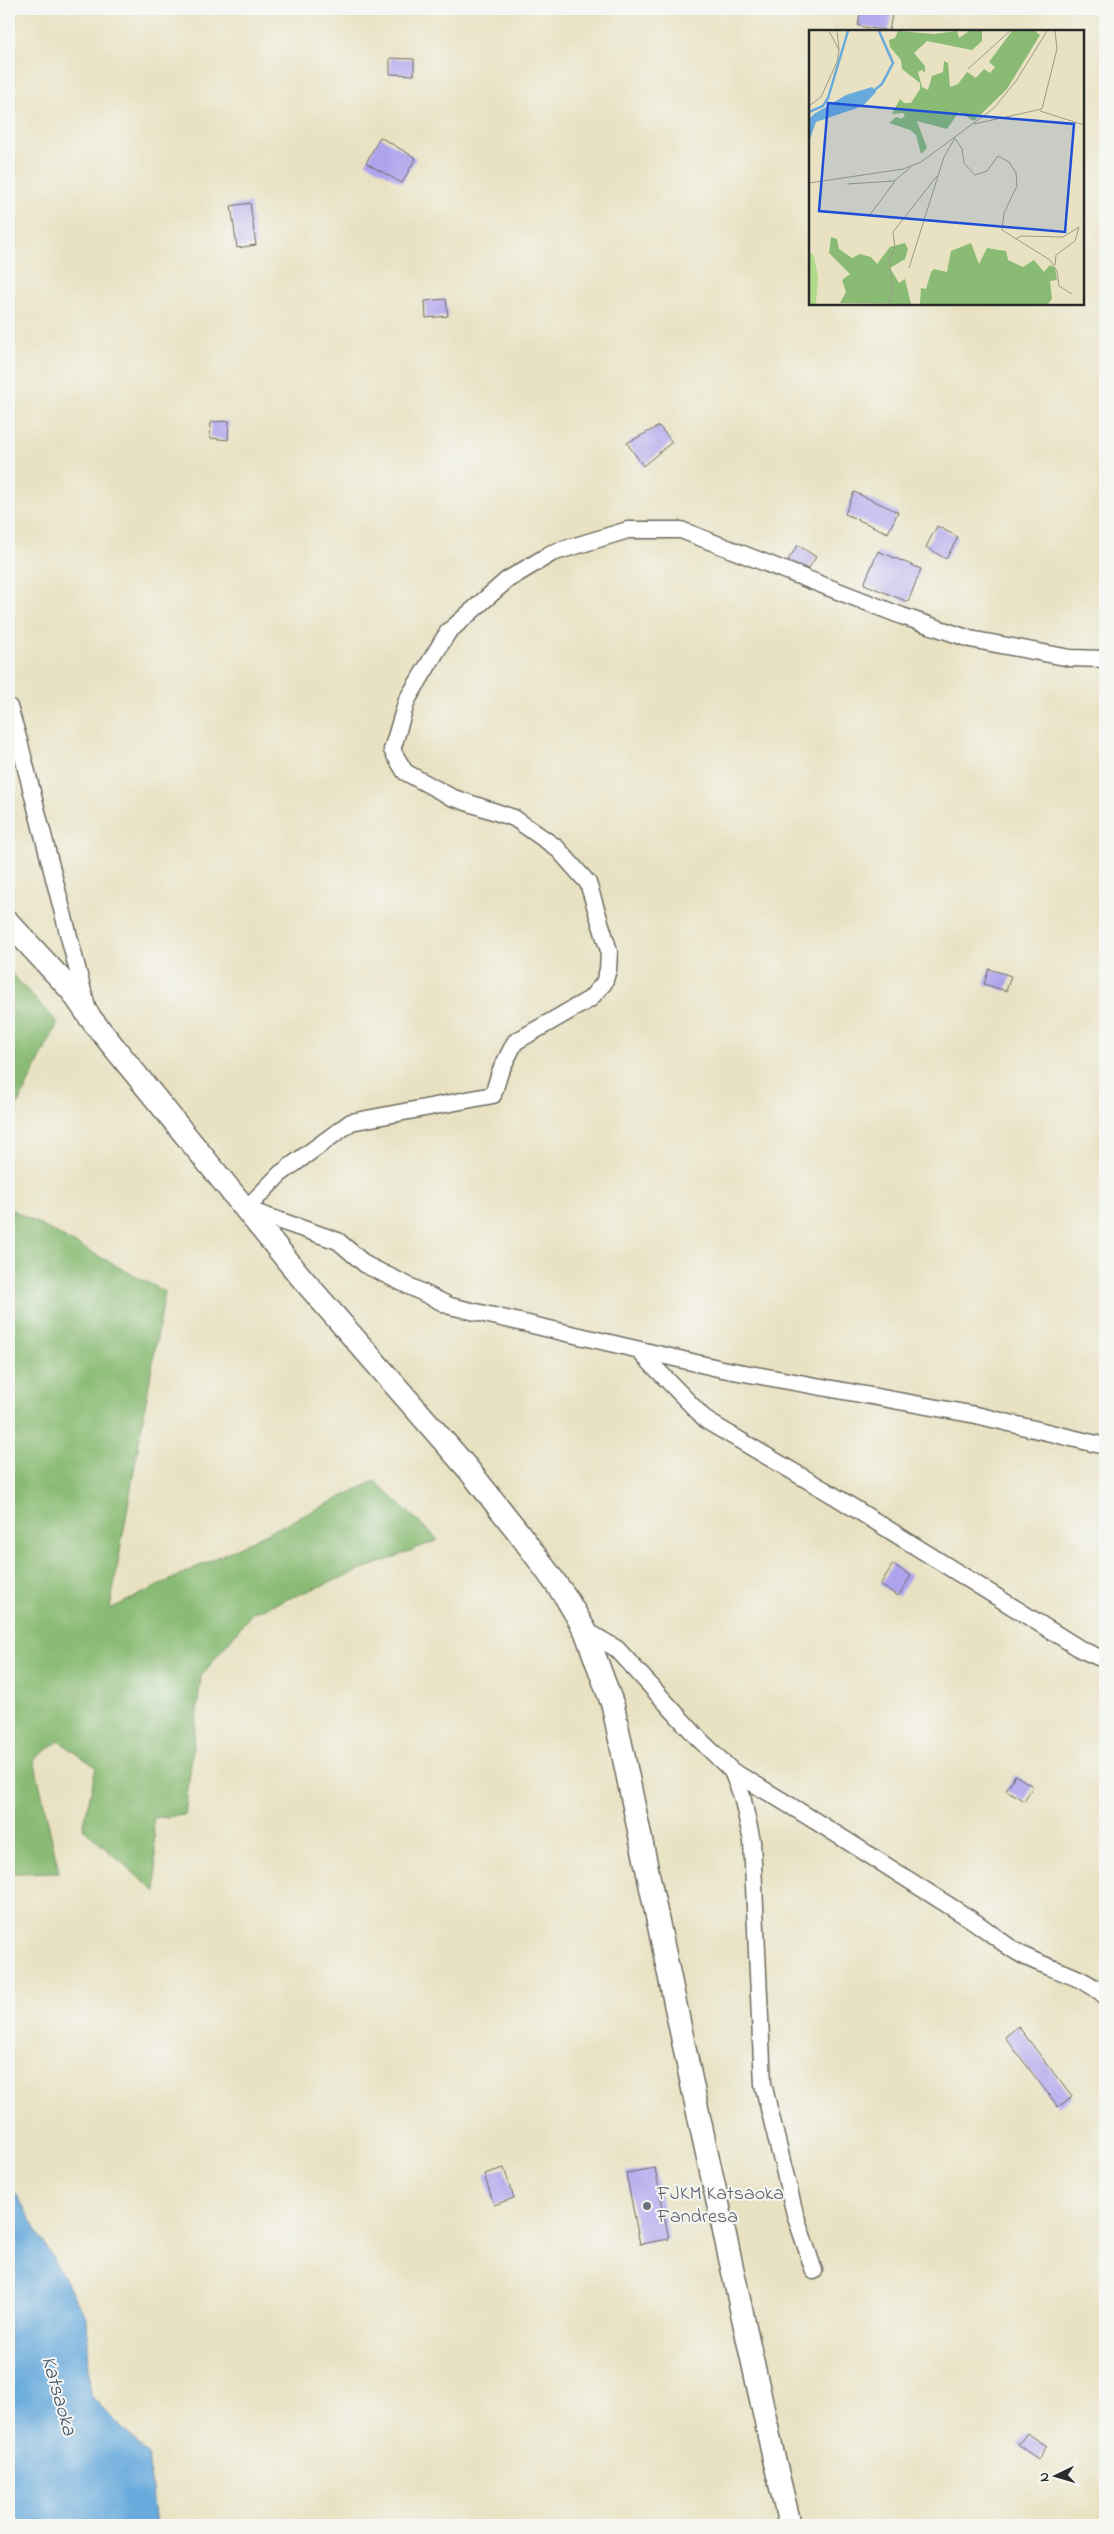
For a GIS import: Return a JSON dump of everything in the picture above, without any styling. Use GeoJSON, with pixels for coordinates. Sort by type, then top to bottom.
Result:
{"type":"FeatureCollection","features":[{"type":"Feature","properties":{"kind":"main road"},"geometry":{"type":"LineString","coordinates":[[9,923],[71,990],[90,1019],[246,1209],[514,1526],[565,1596],[585,1630],[613,1706],[697,2108],[790,2525]]}},
{"type":"Feature","properties":{"kind":"street"},"geometry":{"type":"LineString","coordinates":[[1105,659],[1070,658],[970,639],[902,616],[681,530],[628,530],[584,542],[552,553],[507,580],[448,632],[407,700],[392,750],[405,772],[451,797],[514,818],[557,848],[588,883],[609,952],[608,970],[604,983],[590,999],[515,1042],[500,1072],[493,1095],[351,1122],[280,1174],[246,1209],[338,1241],[366,1265],[450,1306],[722,1369],[976,1415],[1105,1446]]}},
{"type":"Feature","properties":{"kind":"street"},"geometry":{"type":"LineString","coordinates":[[9,707],[90,1019]]}},
{"type":"Feature","properties":{"kind":"street"},"geometry":{"type":"LineString","coordinates":[[639,1350],[707,1421],[833,1494],[1082,1650],[1105,1660]]}},
{"type":"Feature","properties":{"kind":"street"},"geometry":{"type":"LineString","coordinates":[[585,1630],[617,1649],[699,1739],[732,1771],[791,1805],[984,1927],[1023,1956],[1082,1981],[1096,1988],[1105,1996]]}},
{"type":"Feature","properties":{"kind":"street"},"geometry":{"type":"LineString","coordinates":[[732,1771],[742,1796],[752,1841],[763,2084],[794,2214],[814,2271]]}},
{"type":"Feature","properties":{"kind":"green space"},"geometry":{"type":"Polygon","coordinates":[[[9,971],[58,1023],[9,1122],[9,971]]]}},
{"type":"Feature","properties":{"kind":"green space"},"geometry":{"type":"Polygon","coordinates":[[[9,1208],[165,1292],[110,1609],[375,1481],[438,1540],[252,1613],[201,1676],[185,1815],[153,1818],[157,1893],[83,1829],[96,1767],[59,1741],[34,1759],[59,1872],[13,1873],[9,1870],[9,1208]]]}},
{"type":"Feature","properties":{"kind":"water","name":"Katsaoka"},"geometry":{"type":"Polygon","coordinates":[[[9,2181],[87,2319],[90,2395],[148,2455],[156,2525],[23,2525],[9,2506],[9,2181]]]}},
{"type":"Feature","properties":{"kind":"building"},"geometry":{"type":"Polygon","coordinates":[[[861,9],[892,15],[889,30],[858,26],[861,9]]]}},
{"type":"Feature","properties":{"kind":"building"},"geometry":{"type":"Polygon","coordinates":[[[390,58],[414,59],[414,75],[390,74],[390,58]]]}},
{"type":"Feature","properties":{"kind":"building"},"geometry":{"type":"Polygon","coordinates":[[[380,137],[416,158],[402,183],[366,163],[380,137]]]}},
{"type":"Feature","properties":{"kind":"building"},"geometry":{"type":"Polygon","coordinates":[[[250,203],[256,245],[237,248],[231,206],[250,203]]]}},
{"type":"Feature","properties":{"kind":"building"},"geometry":{"type":"Polygon","coordinates":[[[446,299],[448,316],[426,318],[425,301],[446,299]]]}},
{"type":"Feature","properties":{"kind":"building"},"geometry":{"type":"Polygon","coordinates":[[[229,421],[228,440],[210,438],[211,422],[229,421]]]}},
{"type":"Feature","properties":{"kind":"building"},"geometry":{"type":"Polygon","coordinates":[[[659,426],[672,442],[643,466],[627,443],[659,426]]]}},
{"type":"Feature","properties":{"kind":"building"},"geometry":{"type":"Polygon","coordinates":[[[854,492],[898,512],[888,533],[845,514],[854,492]]]}},
{"type":"Feature","properties":{"kind":"building"},"geometry":{"type":"Polygon","coordinates":[[[937,526],[958,537],[946,559],[926,547],[937,526]]]}},
{"type":"Feature","properties":{"kind":"building"},"geometry":{"type":"Polygon","coordinates":[[[798,545],[816,557],[808,569],[788,560],[798,545]]]}},
{"type":"Feature","properties":{"kind":"building"},"geometry":{"type":"Polygon","coordinates":[[[878,551],[921,569],[908,602],[864,584],[878,551]]]}},
{"type":"Feature","properties":{"kind":"building"},"geometry":{"type":"Polygon","coordinates":[[[989,969],[1011,976],[1006,991],[984,984],[989,969]]]}},
{"type":"Feature","properties":{"kind":"building"},"geometry":{"type":"Polygon","coordinates":[[[893,1564],[911,1576],[898,1596],[880,1585],[893,1564]]]}},
{"type":"Feature","properties":{"kind":"building"},"geometry":{"type":"Polygon","coordinates":[[[1015,1775],[1033,1786],[1024,1801],[1006,1790],[1015,1775]]]}},
{"type":"Feature","properties":{"kind":"building"},"geometry":{"type":"Polygon","coordinates":[[[1018,2026],[1072,2097],[1058,2107],[1005,2037],[1018,2026]]]}},
{"type":"Feature","properties":{"kind":"building"},"geometry":{"type":"Polygon","coordinates":[[[504,2168],[514,2198],[494,2205],[484,2174],[504,2168]]]}},
{"type":"Feature","properties":{"kind":"building","name":"FJKM Katsaoka Fandresa"},"geometry":{"type":"Polygon","coordinates":[[[655,2168],[669,2239],[640,2244],[626,2173],[655,2168]]]}},
{"type":"Feature","properties":{"kind":"building"},"geometry":{"type":"Polygon","coordinates":[[[1027,2433],[1047,2446],[1038,2459],[1018,2445],[1027,2433]]]}},
{"type":"Feature","properties":{"kind":"place","name":"FJKM Katsaoka Fandresa"},"geometry":{"type":"Point","coordinates":[647,2206]}}]}
